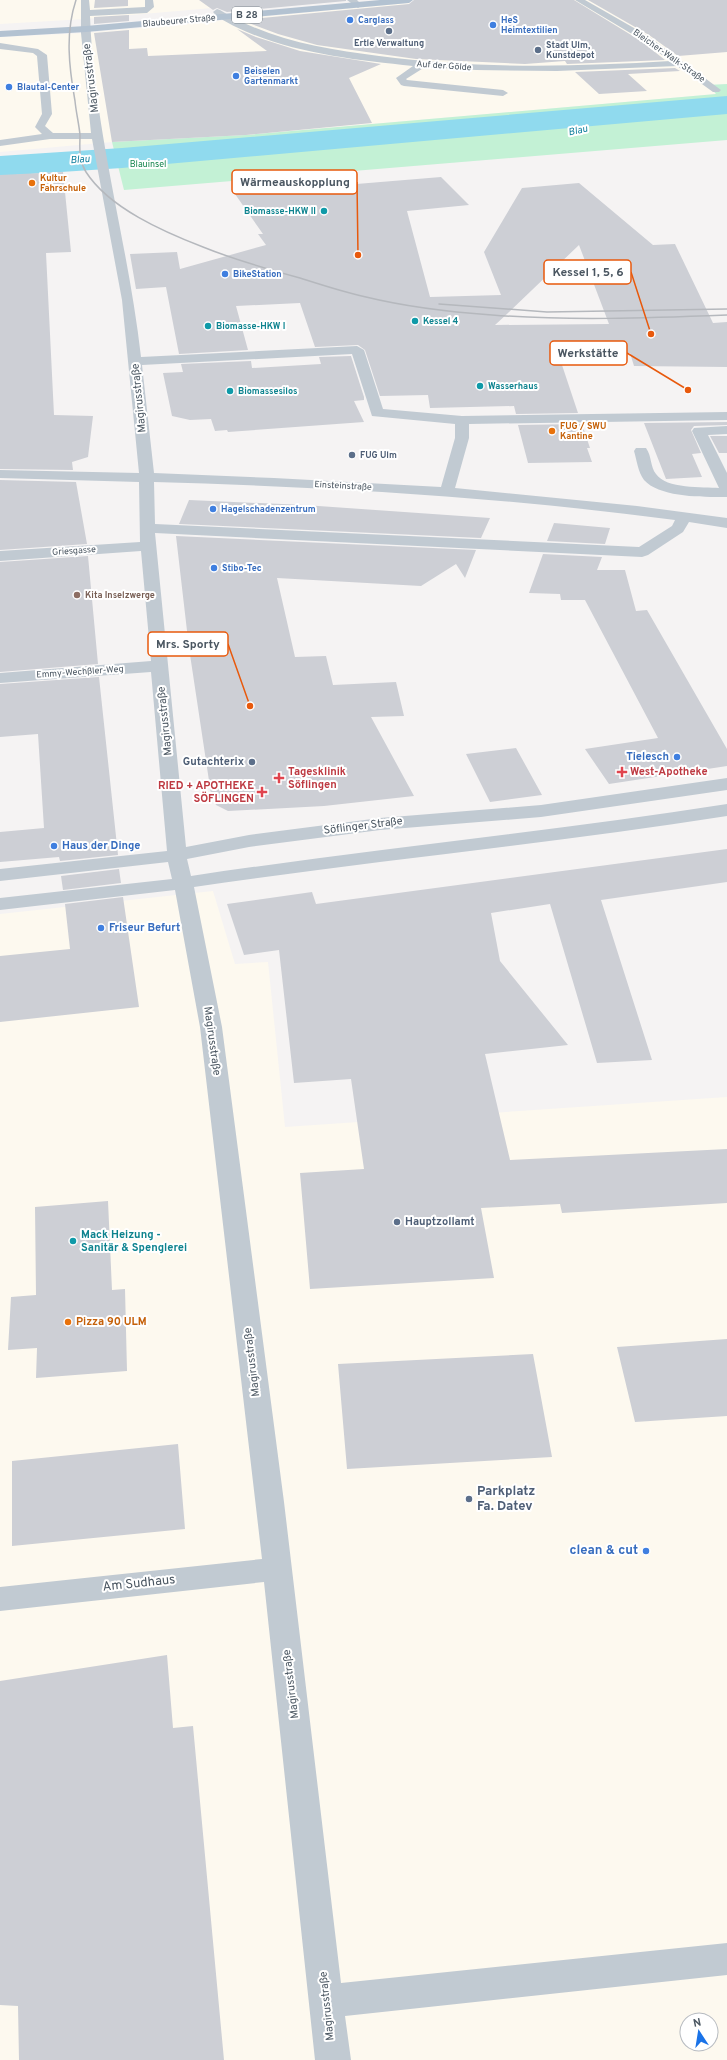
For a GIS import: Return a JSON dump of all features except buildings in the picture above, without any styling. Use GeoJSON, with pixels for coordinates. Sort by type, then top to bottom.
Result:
{"type":"FeatureCollection","features":[{"type":"Feature","properties":{"kind":"main road","name":"Blaubeurer Straße"},"geometry":{"type":"LineString","coordinates":[[221,15],[346,0]]}},
{"type":"Feature","properties":{"kind":"main road","name":"Blaubeurer Straße"},"geometry":{"type":"LineString","coordinates":[[0,34],[354,2],[409,0]]}},
{"type":"Feature","properties":{"kind":"main road","name":"Blaubeurer Straße"},"geometry":{"type":"LineString","coordinates":[[0,28],[86,26]]}},
{"type":"Feature","properties":{"kind":"street"},"geometry":{"type":"LineString","coordinates":[[86,7],[92,7],[91,0]]}},
{"type":"Feature","properties":{"kind":"street"},"geometry":{"type":"LineString","coordinates":[[86,7],[147,10],[150,7],[149,0]]}},
{"type":"Feature","properties":{"kind":"street","name":"Bleicher-Walk-Straße"},"geometry":{"type":"LineString","coordinates":[[578,0],[645,38],[708,83],[718,86]]}},
{"type":"Feature","properties":{"kind":"street","name":"Magirusstraße"},"geometry":{"type":"LineString","coordinates":[[86,7],[86,26],[98,140],[128,300],[135,361],[147,478],[147,528],[159,666],[180,867],[211,1027],[277,1569],[333,2060]]}},
{"type":"Feature","properties":{"kind":"street","name":"Auf der Gölde"},"geometry":{"type":"LineString","coordinates":[[221,15],[260,36],[341,54],[421,65],[516,70],[618,68],[679,63]]}},
{"type":"Feature","properties":{"kind":"street"},"geometry":{"type":"LineString","coordinates":[[0,42],[34,44],[35,51]]}},
{"type":"Feature","properties":{"kind":"street"},"geometry":{"type":"LineString","coordinates":[[0,46],[35,51],[42,56],[47,114],[40,127],[50,136]]}},
{"type":"Feature","properties":{"kind":"street"},"geometry":{"type":"LineString","coordinates":[[17,58],[36,59],[43,64]]}},
{"type":"Feature","properties":{"kind":"street"},"geometry":{"type":"LineString","coordinates":[[421,65],[401,78],[404,84],[503,93]]}},
{"type":"Feature","properties":{"kind":"street"},"geometry":{"type":"LineString","coordinates":[[618,68],[630,77]]}},
{"type":"Feature","properties":{"kind":"street"},"geometry":{"type":"LineString","coordinates":[[0,143],[50,136],[98,140]]}},
{"type":"Feature","properties":{"kind":"street"},"geometry":{"type":"LineString","coordinates":[[135,361],[357,350],[377,413],[462,420],[727,416]]}},
{"type":"Feature","properties":{"kind":"street"},"geometry":{"type":"LineString","coordinates":[[448,492],[462,438],[462,420]]}},
{"type":"Feature","properties":{"kind":"street"},"geometry":{"type":"LineString","coordinates":[[727,430],[699,431],[727,488]]}},
{"type":"Feature","properties":{"kind":"street"},"geometry":{"type":"LineString","coordinates":[[641,451],[650,477],[662,485],[689,491],[727,492]]}},
{"type":"Feature","properties":{"kind":"street","name":"Einsteinstraße"},"geometry":{"type":"LineString","coordinates":[[0,474],[147,478],[448,492],[571,503],[727,523]]}},
{"type":"Feature","properties":{"kind":"street"},"geometry":{"type":"LineString","coordinates":[[147,528],[642,552],[678,529],[684,517]]}},
{"type":"Feature","properties":{"kind":"street","name":"Griesgasse"},"geometry":{"type":"LineString","coordinates":[[0,556],[149,546]]}},
{"type":"Feature","properties":{"kind":"street","name":"Emmy-Wechßler-Weg"},"geometry":{"type":"LineString","coordinates":[[0,678],[159,666]]}},
{"type":"Feature","properties":{"kind":"street","name":"Söflinger Straße"},"geometry":{"type":"LineString","coordinates":[[0,904],[180,867],[249,841],[410,821],[548,810],[727,784]]}},
{"type":"Feature","properties":{"kind":"street"},"geometry":{"type":"LineString","coordinates":[[0,880],[180,867],[583,814],[727,793]]}},
{"type":"Feature","properties":{"kind":"street"},"geometry":{"type":"LineString","coordinates":[[0,888],[553,826],[727,801]]}},
{"type":"Feature","properties":{"kind":"street","name":"Söflinger Straße"},"geometry":{"type":"LineString","coordinates":[[0,875],[180,867],[277,868],[638,824],[727,810]]}},
{"type":"Feature","properties":{"kind":"street","name":"Am Sudhaus"},"geometry":{"type":"LineString","coordinates":[[0,1599],[277,1569]]}},
{"type":"Feature","properties":{"kind":"street"},"geometry":{"type":"LineString","coordinates":[[327,2001],[727,1959]]}},
{"type":"Feature","properties":{"kind":"shaded area"},"geometry":{"type":"Polygon","coordinates":[[[0,0],[304,0],[85,19],[0,24],[0,0]]]}},
{"type":"Feature","properties":{"kind":"shaded area"},"geometry":{"type":"Polygon","coordinates":[[[441,0],[727,0],[727,84],[708,85],[716,94],[246,135],[112,142],[0,152],[0,37],[86,33],[441,0]]]}},
{"type":"Feature","properties":{"kind":"shaded area"},"geometry":{"type":"Polygon","coordinates":[[[213,891],[235,964],[268,962],[285,1127],[727,1097],[727,2060],[0,2060],[0,914],[213,891]]]}},
{"type":"Feature","properties":{"kind":"green space","name":"Blauinsel"},"geometry":{"type":"Polygon","coordinates":[[[727,84],[727,140],[124,190],[112,142],[246,135],[716,94],[708,85],[727,84]]]}},
{"type":"Feature","properties":{"kind":"waterway","name":"Blau"},"geometry":{"type":"LineString","coordinates":[[0,166],[122,158],[727,105]]}},
{"type":"Feature","properties":{"kind":"railway"},"geometry":{"type":"LineString","coordinates":[[76,0],[70,25],[69,50],[71,76],[80,131],[80,154],[83,167],[96,185],[108,197],[123,208],[155,226],[227,256],[349,293],[381,301],[444,311],[551,318],[639,318],[727,315]]}},
{"type":"Feature","properties":{"kind":"railway"},"geometry":{"type":"LineString","coordinates":[[439,304],[547,312],[727,309]]}},
{"type":"Feature","properties":{"kind":"place","name":"Carglass"},"geometry":{"type":"Point","coordinates":[350,20]}},
{"type":"Feature","properties":{"kind":"place","name":"HeS Heimtextilien"},"geometry":{"type":"Point","coordinates":[493,25]}},
{"type":"Feature","properties":{"kind":"place","name":"Ertle Verwaltung"},"geometry":{"type":"Point","coordinates":[389,31]}},
{"type":"Feature","properties":{"kind":"place","name":"Stadt Ulm, Kunstdepot"},"geometry":{"type":"Point","coordinates":[538,50]}},
{"type":"Feature","properties":{"kind":"place","name":"Beiselen Gartenmarkt"},"geometry":{"type":"Point","coordinates":[236,76]}},
{"type":"Feature","properties":{"kind":"place","name":"Blautal-Center"},"geometry":{"type":"Point","coordinates":[9,87]}},
{"type":"Feature","properties":{"kind":"place","name":"Kultur Fahrschule"},"geometry":{"type":"Point","coordinates":[32,183]}},
{"type":"Feature","properties":{"kind":"place","name":"Biomasse-HKW II"},"geometry":{"type":"Point","coordinates":[324,211]}},
{"type":"Feature","properties":{"kind":"place","name":"Wärmeauskopplung"},"geometry":{"type":"Point","coordinates":[358,255]}},
{"type":"Feature","properties":{"kind":"place","name":"BikeStation"},"geometry":{"type":"Point","coordinates":[225,274]}},
{"type":"Feature","properties":{"kind":"place","name":"Kessel 4"},"geometry":{"type":"Point","coordinates":[415,321]}},
{"type":"Feature","properties":{"kind":"place","name":"Biomasse-HKW I"},"geometry":{"type":"Point","coordinates":[208,326]}},
{"type":"Feature","properties":{"kind":"place","name":"Kessel 1, 5, 6"},"geometry":{"type":"Point","coordinates":[651,334]}},
{"type":"Feature","properties":{"kind":"place","name":"Wasserhaus"},"geometry":{"type":"Point","coordinates":[480,386]}},
{"type":"Feature","properties":{"kind":"place","name":"Werkstätte"},"geometry":{"type":"Point","coordinates":[688,390]}},
{"type":"Feature","properties":{"kind":"place","name":"Biomassesilos"},"geometry":{"type":"Point","coordinates":[230,391]}},
{"type":"Feature","properties":{"kind":"place","name":"FUG / SWU Kantine"},"geometry":{"type":"Point","coordinates":[552,431]}},
{"type":"Feature","properties":{"kind":"place","name":"FUG Ulm"},"geometry":{"type":"Point","coordinates":[352,455]}},
{"type":"Feature","properties":{"kind":"place","name":"Hagelschadenzentrum"},"geometry":{"type":"Point","coordinates":[213,509]}},
{"type":"Feature","properties":{"kind":"place","name":"Stibo-Tec"},"geometry":{"type":"Point","coordinates":[214,568]}},
{"type":"Feature","properties":{"kind":"place","name":"Kita Inselzwerge"},"geometry":{"type":"Point","coordinates":[77,595]}},
{"type":"Feature","properties":{"kind":"place","name":"Mrs. Sporty"},"geometry":{"type":"Point","coordinates":[250,706]}},
{"type":"Feature","properties":{"kind":"place","name":"Tielesch"},"geometry":{"type":"Point","coordinates":[677,757]}},
{"type":"Feature","properties":{"kind":"place","name":"Gutachterix"},"geometry":{"type":"Point","coordinates":[252,762]}},
{"type":"Feature","properties":{"kind":"place","name":"West-Apotheke"},"geometry":{"type":"Point","coordinates":[622,772]}},
{"type":"Feature","properties":{"kind":"place","name":"Tagesklinik Söflingen"},"geometry":{"type":"Point","coordinates":[279,778]}},
{"type":"Feature","properties":{"kind":"place","name":"RIED + APOTHEKE SÖFLINGEN"},"geometry":{"type":"Point","coordinates":[262,792]}},
{"type":"Feature","properties":{"kind":"place","name":"Haus der Dinge"},"geometry":{"type":"Point","coordinates":[54,846]}},
{"type":"Feature","properties":{"kind":"place","name":"Friseur Befurt"},"geometry":{"type":"Point","coordinates":[101,928]}},
{"type":"Feature","properties":{"kind":"place","name":"Hauptzollamt"},"geometry":{"type":"Point","coordinates":[397,1222]}},
{"type":"Feature","properties":{"kind":"place","name":"Mack Heizung - Sanitär & Spenglerei"},"geometry":{"type":"Point","coordinates":[73,1241]}},
{"type":"Feature","properties":{"kind":"place","name":"Pizza 90 ULM"},"geometry":{"type":"Point","coordinates":[68,1322]}},
{"type":"Feature","properties":{"kind":"place","name":"Parkplatz Fa. Datev"},"geometry":{"type":"Point","coordinates":[469,1499]}},
{"type":"Feature","properties":{"kind":"place","name":"clean & cut"},"geometry":{"type":"Point","coordinates":[646,1551]}}]}
